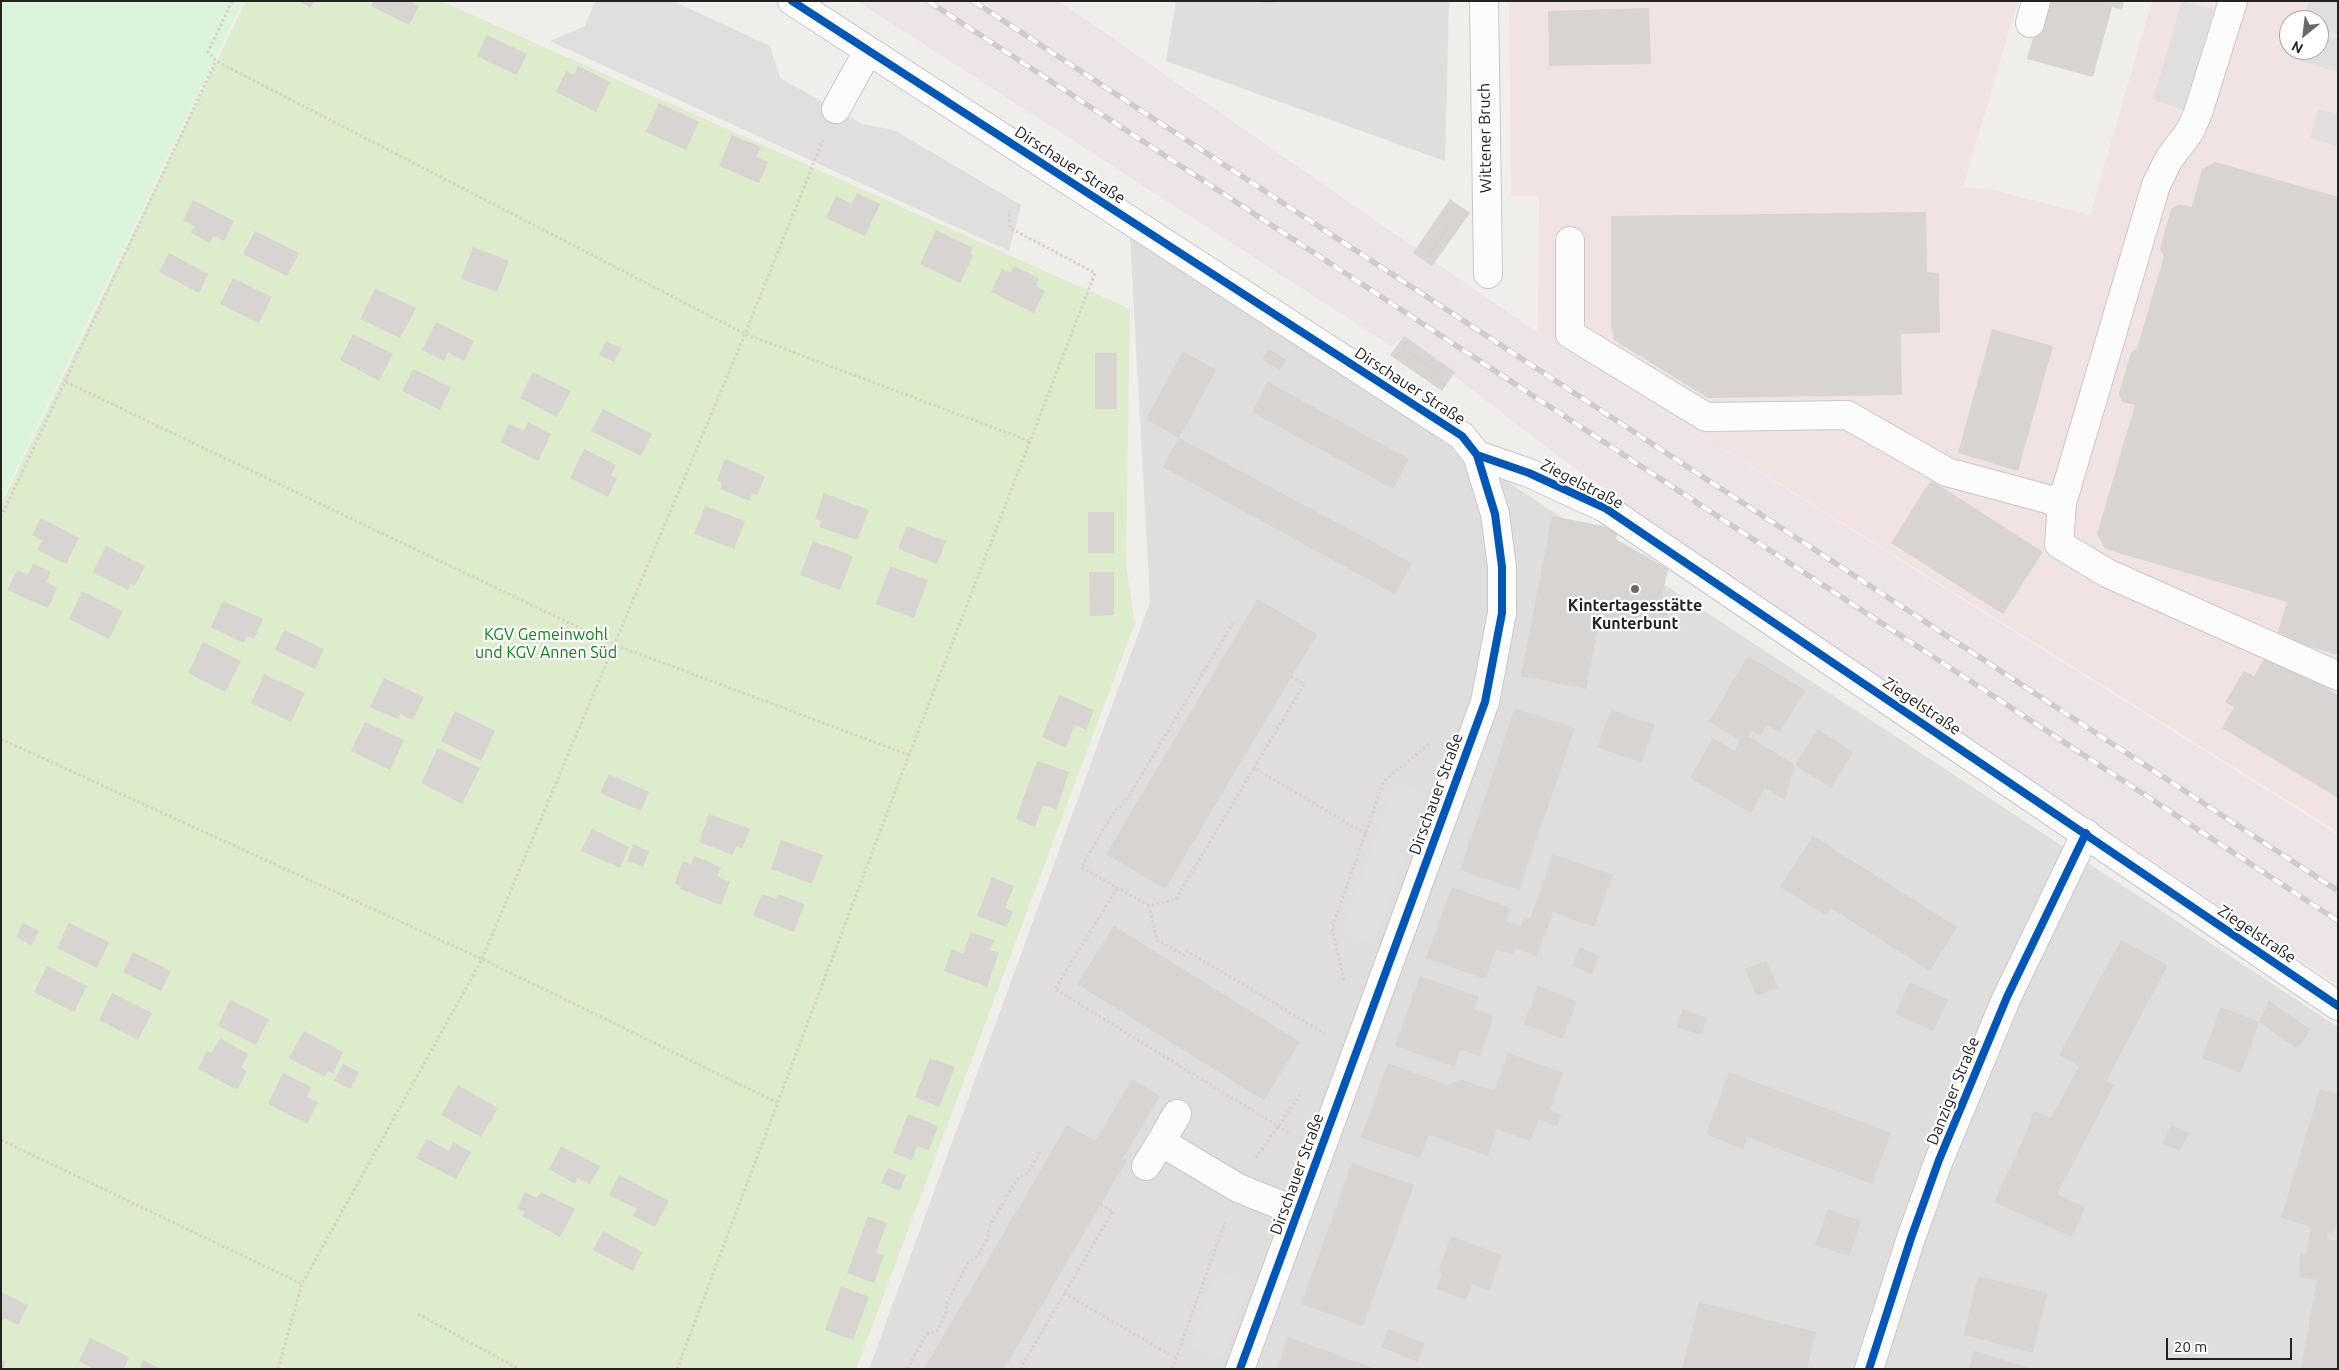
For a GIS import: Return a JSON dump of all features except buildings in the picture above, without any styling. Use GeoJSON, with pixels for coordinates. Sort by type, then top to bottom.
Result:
{"type":"FeatureCollection","features":[{"type":"Feature","properties":{"kind":"street","name":"Dirschauer Straße"},"geometry":{"type":"LineString","coordinates":[[792,1],[1462,436],[1477,455],[1495,514],[1502,567],[1502,613],[1485,702],[1240,1369]]}},
{"type":"Feature","properties":{"kind":"street","name":"Wittener Bruch"},"geometry":{"type":"LineString","coordinates":[[1484,1],[1488,274]]}},
{"type":"Feature","properties":{"kind":"street"},"geometry":{"type":"LineString","coordinates":[[2233,1],[2198,113],[2190,131],[2169,159],[2156,185],[2062,503],[2059,544],[2107,573],[2338,676]]}},
{"type":"Feature","properties":{"kind":"street"},"geometry":{"type":"LineString","coordinates":[[836,109],[868,51]]}},
{"type":"Feature","properties":{"kind":"street"},"geometry":{"type":"LineString","coordinates":[[1570,241],[1570,334],[1706,417],[1847,415],[1947,472],[2062,503]]}},
{"type":"Feature","properties":{"kind":"street","name":"Ziegelstraße"},"geometry":{"type":"LineString","coordinates":[[1477,455],[1529,473],[1605,508],[2338,1006]]}},
{"type":"Feature","properties":{"kind":"street","name":"Danziger Straße"},"geometry":{"type":"LineString","coordinates":[[1870,1369],[1876,1343],[1911,1238],[1943,1151],[2007,997],[2086,833]]}},
{"type":"Feature","properties":{"kind":"street"},"geometry":{"type":"LineString","coordinates":[[1146,1166],[1178,1114]]}},
{"type":"Feature","properties":{"kind":"street"},"geometry":{"type":"LineString","coordinates":[[1161,1142],[1238,1188],[1298,1212]]}},
{"type":"Feature","properties":{"kind":"path"},"geometry":{"type":"LineString","coordinates":[[232,1],[208,52],[216,61],[745,334],[1029,441]]}},
{"type":"Feature","properties":{"kind":"path"},"geometry":{"type":"LineString","coordinates":[[1,517],[216,61]]}},
{"type":"Feature","properties":{"kind":"path"},"geometry":{"type":"LineString","coordinates":[[278,1369],[302,1284],[482,959],[616,645],[745,334],[824,135]]}},
{"type":"Feature","properties":{"kind":"path"},"geometry":{"type":"LineString","coordinates":[[677,1369],[909,755],[1095,273],[1010,228],[1009,211]]}},
{"type":"Feature","properties":{"kind":"path"},"geometry":{"type":"LineString","coordinates":[[1429,255],[1455,214]]}},
{"type":"Feature","properties":{"kind":"path"},"geometry":{"type":"LineString","coordinates":[[1404,349],[1448,381]]}},
{"type":"Feature","properties":{"kind":"path"},"geometry":{"type":"LineString","coordinates":[[66,382],[616,645],[909,755]]}},
{"type":"Feature","properties":{"kind":"path"},"geometry":{"type":"LineString","coordinates":[[1233,623],[1124,804],[1115,810],[1081,867],[1149,906],[1176,899],[1304,684],[1291,677]]}},
{"type":"Feature","properties":{"kind":"path"},"geometry":{"type":"LineString","coordinates":[[1345,983],[1332,928],[1384,781],[1448,728],[1472,737]]}},
{"type":"Feature","properties":{"kind":"path"},"geometry":{"type":"LineString","coordinates":[[1,739],[482,959],[778,1103]]}},
{"type":"Feature","properties":{"kind":"path"},"geometry":{"type":"LineString","coordinates":[[1254,768],[1366,834]]}},
{"type":"Feature","properties":{"kind":"path"},"geometry":{"type":"LineString","coordinates":[[1117,888],[1055,989],[1288,1132],[1322,1145]]}},
{"type":"Feature","properties":{"kind":"path"},"geometry":{"type":"LineString","coordinates":[[1149,906],[1157,940],[1184,955],[1187,950],[1328,1036]]}},
{"type":"Feature","properties":{"kind":"path"},"geometry":{"type":"LineString","coordinates":[[1172,1369],[1238,1188],[1278,1125],[1304,1090]]}},
{"type":"Feature","properties":{"kind":"path"},"geometry":{"type":"LineString","coordinates":[[1,1140],[302,1284]]}},
{"type":"Feature","properties":{"kind":"path"},"geometry":{"type":"LineString","coordinates":[[907,1369],[927,1334],[937,1331],[946,1314],[947,1302],[968,1263],[978,1256],[988,1237],[989,1227],[1017,1179],[1029,1172],[1040,1152]]}},
{"type":"Feature","properties":{"kind":"path"},"geometry":{"type":"LineString","coordinates":[[1020,1369],[1113,1211],[1101,1205]]}},
{"type":"Feature","properties":{"kind":"path"},"geometry":{"type":"LineString","coordinates":[[1064,1292],[1176,1358]]}},
{"type":"Feature","properties":{"kind":"path"},"geometry":{"type":"LineString","coordinates":[[418,1314],[519,1369]]}},
{"type":"Feature","properties":{"kind":"shaded area"},"geometry":{"type":"Polygon","coordinates":[[[595,1],[673,1],[770,46],[780,78],[862,124],[894,130],[1021,205],[1009,251],[550,41],[585,26],[595,1]]]}},
{"type":"Feature","properties":{"kind":"shaded area"},"geometry":{"type":"Polygon","coordinates":[[[857,1],[1059,1],[1538,333],[2338,835],[2338,985],[1836,649],[1563,460],[1404,337],[1391,346],[857,1]]]}},
{"type":"Feature","properties":{"kind":"shaded area"},"geometry":{"type":"Polygon","coordinates":[[[1176,1],[1449,1],[1445,161],[1166,61],[1176,1]]]}},
{"type":"Feature","properties":{"kind":"shaded area"},"geometry":{"type":"Polygon","coordinates":[[[1509,1],[2018,1],[1963,187],[1989,189],[2090,215],[2152,1],[2338,1],[2338,832],[1538,333],[1539,196],[1511,196],[1509,1]]]}},
{"type":"Feature","properties":{"kind":"shaded area"},"geometry":{"type":"Polygon","coordinates":[[[2182,1],[2214,9],[2184,110],[2153,100],[2182,1]]]}},
{"type":"Feature","properties":{"kind":"shaded area"},"geometry":{"type":"Polygon","coordinates":[[[2309,1],[2338,1],[2338,34],[2329,31],[2329,10],[2307,10],[2309,1]]]}},
{"type":"Feature","properties":{"kind":"shaded area"},"geometry":{"type":"Polygon","coordinates":[[[2329,37],[2338,39],[2338,72],[2298,60],[2329,60],[2329,37]]]}},
{"type":"Feature","properties":{"kind":"shaded area"},"geometry":{"type":"Polygon","coordinates":[[[2318,109],[2338,115],[2338,146],[2310,138],[2318,109]]]}},
{"type":"Feature","properties":{"kind":"shaded area"},"geometry":{"type":"Polygon","coordinates":[[[1130,237],[1252,314],[2338,1027],[2338,1369],[869,1369],[1150,602],[1130,237]]]}},
{"type":"Feature","properties":{"kind":"shaded area"},"geometry":{"type":"Polygon","coordinates":[[[1395,783],[1427,794],[1374,943],[1342,932],[1395,783]]]}},
{"type":"Feature","properties":{"kind":"shaded area"},"geometry":{"type":"Polygon","coordinates":[[[1217,1271],[1250,1283],[1223,1358],[1190,1347],[1217,1271]]]}},
{"type":"Feature","properties":{"kind":"green space"},"geometry":{"type":"Polygon","coordinates":[[[1,1],[243,1],[1,500],[1,1]]]}},
{"type":"Feature","properties":{"kind":"green space","name":"KGV Gemeinwohl und KGV Annen Süd"},"geometry":{"type":"Polygon","coordinates":[[[246,1],[441,1],[1130,309],[1126,565],[1135,623],[856,1369],[1,1369],[1,505],[246,1]]]}},
{"type":"Feature","properties":{"kind":"railway"},"geometry":{"type":"LineString","coordinates":[[928,1],[2338,921]]}},
{"type":"Feature","properties":{"kind":"railway"},"geometry":{"type":"LineString","coordinates":[[973,1],[2338,891]]}},
{"type":"Feature","properties":{"kind":"cycle path"},"geometry":{"type":"LineString","coordinates":[[792,1],[1462,436],[1477,455],[1495,514],[1502,567],[1502,613],[1485,702],[1240,1369]]}},
{"type":"Feature","properties":{"kind":"cycle path"},"geometry":{"type":"LineString","coordinates":[[1477,455],[1529,473],[1605,508],[2338,1006]]}},
{"type":"Feature","properties":{"kind":"cycle path"},"geometry":{"type":"LineString","coordinates":[[1869,1369],[1911,1238],[1939,1160],[2007,997],[2086,833]]}},
{"type":"Feature","properties":{"kind":"place","name":"Kintertagesstätte Kunterbunt"},"geometry":{"type":"Point","coordinates":[1635,589]}}]}
